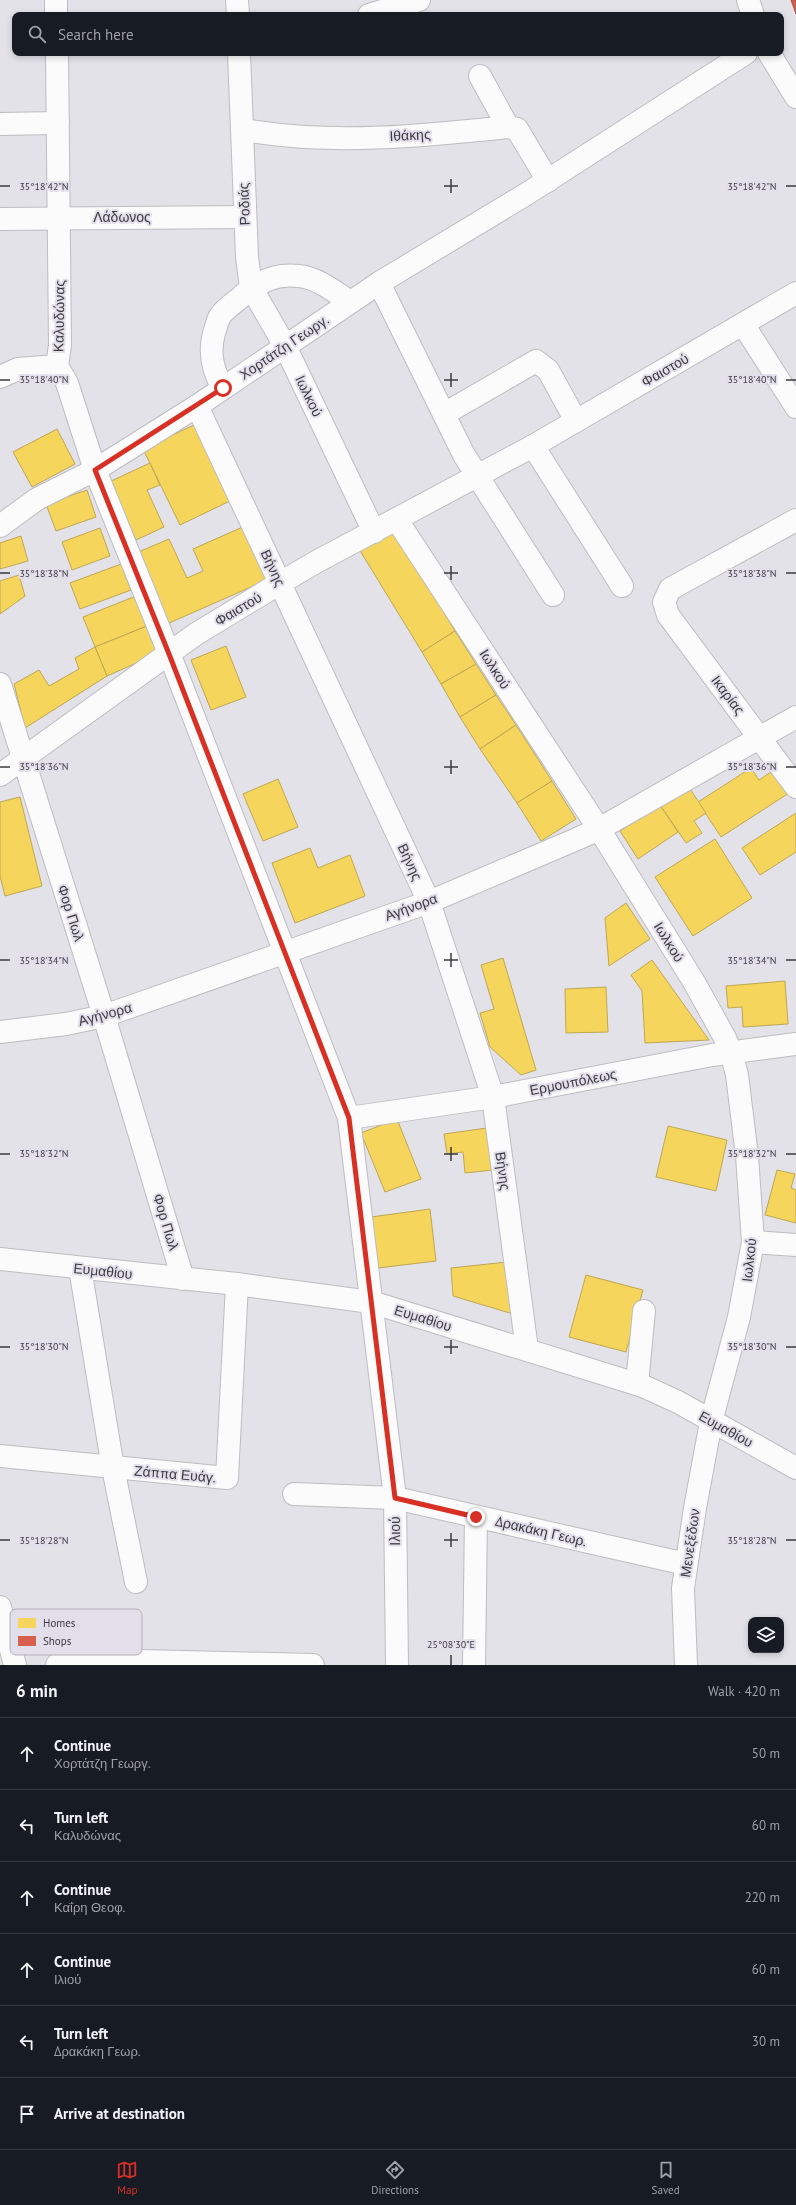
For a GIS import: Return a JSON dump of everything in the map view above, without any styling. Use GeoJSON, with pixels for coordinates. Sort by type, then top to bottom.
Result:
{"type":"FeatureCollection","features":[{"type":"Feature","properties":{"kind":"street"},"geometry":{"type":"LineString","coordinates":[[56,0],[56,12]]}},
{"type":"Feature","properties":{"kind":"street"},"geometry":{"type":"LineString","coordinates":[[237,0],[238,12]]}},
{"type":"Feature","properties":{"kind":"street"},"geometry":{"type":"LineString","coordinates":[[379,12],[419,0]]}},
{"type":"Feature","properties":{"kind":"street"},"geometry":{"type":"LineString","coordinates":[[748,0],[752,12]]}},
{"type":"Feature","properties":{"kind":"street","name":"Καλυδώνας"},"geometry":{"type":"LineString","coordinates":[[57,56],[60,345],[57,366],[67,382],[95,470],[169,654],[284,952]]}},
{"type":"Feature","properties":{"kind":"street","name":"Ροδιάς"},"geometry":{"type":"LineString","coordinates":[[239,56],[246,257],[251,288],[285,346]]}},
{"type":"Feature","properties":{"kind":"street","name":"Χορτάτζη Γεωργ."},"geometry":{"type":"LineString","coordinates":[[0,526],[37,499],[95,470],[197,406],[379,283],[548,181],[741,56]]}},
{"type":"Feature","properties":{"kind":"street"},"geometry":{"type":"LineString","coordinates":[[771,56],[796,97]]}},
{"type":"Feature","properties":{"kind":"street"},"geometry":{"type":"LineString","coordinates":[[480,76],[508,127],[517,129],[548,181]]}},
{"type":"Feature","properties":{"kind":"street"},"geometry":{"type":"LineString","coordinates":[[0,124],[58,123]]}},
{"type":"Feature","properties":{"kind":"street","name":"Ιθάκης"},"geometry":{"type":"LineString","coordinates":[[242,130],[305,137],[356,138],[414,136],[508,127]]}},
{"type":"Feature","properties":{"kind":"street","name":"Λάδωνος"},"geometry":{"type":"LineString","coordinates":[[0,218],[244,217]]}},
{"type":"Feature","properties":{"kind":"street"},"geometry":{"type":"LineString","coordinates":[[223,388],[214,373],[211,356],[212,339],[220,316],[251,288],[268,279],[282,275],[300,276],[324,284],[350,302]]}},
{"type":"Feature","properties":{"kind":"street"},"geometry":{"type":"LineString","coordinates":[[379,283],[464,455],[553,595]]}},
{"type":"Feature","properties":{"kind":"street","name":"Φαιστού"},"geometry":{"type":"LineString","coordinates":[[0,774],[196,634],[280,583],[316,562],[533,446],[796,293]]}},
{"type":"Feature","properties":{"kind":"street"},"geometry":{"type":"LineString","coordinates":[[744,324],[796,406]]}},
{"type":"Feature","properties":{"kind":"street","name":"Ιωλκού"},"geometry":{"type":"LineString","coordinates":[[285,346],[374,532]]}},
{"type":"Feature","properties":{"kind":"street"},"geometry":{"type":"LineString","coordinates":[[444,414],[536,361],[548,370],[576,421]]}},
{"type":"Feature","properties":{"kind":"street"},"geometry":{"type":"LineString","coordinates":[[0,377],[18,369],[57,366]]}},
{"type":"Feature","properties":{"kind":"street","name":"Βήνης"},"geometry":{"type":"LineString","coordinates":[[197,406],[429,902],[493,1097],[526,1349]]}},
{"type":"Feature","properties":{"kind":"street"},"geometry":{"type":"LineString","coordinates":[[533,446],[622,586]]}},
{"type":"Feature","properties":{"kind":"street","name":"Ιωλκού"},"geometry":{"type":"LineString","coordinates":[[397,520],[599,829],[694,982],[732,1052],[742,1101],[753,1242],[740,1318],[711,1422]]}},
{"type":"Feature","properties":{"kind":"street","name":"Ικαρίας"},"geometry":{"type":"LineString","coordinates":[[796,520],[670,589],[664,602],[668,615],[796,786]]}},
{"type":"Feature","properties":{"kind":"street","name":"Φορ Πωλ"},"geometry":{"type":"LineString","coordinates":[[0,684],[22,759],[104,1016],[183,1279]]}},
{"type":"Feature","properties":{"kind":"street","name":"Αγήνορα"},"geometry":{"type":"LineString","coordinates":[[0,1032],[66,1024],[104,1016],[429,902],[599,829],[796,717]]}},
{"type":"Feature","properties":{"kind":"street","name":"Ιλιού"},"geometry":{"type":"LineString","coordinates":[[284,952],[349,1118],[395,1498],[397,1665]]}},
{"type":"Feature","properties":{"kind":"street","name":"Ερμουπόλεως"},"geometry":{"type":"LineString","coordinates":[[349,1118],[493,1097],[732,1052],[796,1044]]}},
{"type":"Feature","properties":{"kind":"street"},"geometry":{"type":"LineString","coordinates":[[753,1242],[796,1245]]}},
{"type":"Feature","properties":{"kind":"street","name":"Ευμαθίου"},"geometry":{"type":"LineString","coordinates":[[0,1260],[237,1284],[371,1302],[637,1384],[678,1402],[711,1422],[796,1468]]}},
{"type":"Feature","properties":{"kind":"street"},"geometry":{"type":"LineString","coordinates":[[80,1268],[113,1468],[136,1582]]}},
{"type":"Feature","properties":{"kind":"street","name":"Ζάππα Ευάγ."},"geometry":{"type":"LineString","coordinates":[[0,1456],[227,1478],[237,1284]]}},
{"type":"Feature","properties":{"kind":"street"},"geometry":{"type":"LineString","coordinates":[[637,1384],[644,1311]]}},
{"type":"Feature","properties":{"kind":"street","name":"Μενεξέδων"},"geometry":{"type":"LineString","coordinates":[[686,1665],[683,1588],[711,1422]]}},
{"type":"Feature","properties":{"kind":"street","name":"Δρακάκη Γεωρ."},"geometry":{"type":"LineString","coordinates":[[294,1494],[395,1498],[686,1564]]}},
{"type":"Feature","properties":{"kind":"street"},"geometry":{"type":"LineString","coordinates":[[474,1665],[476,1517]]}},
{"type":"Feature","properties":{"kind":"street"},"geometry":{"type":"LineString","coordinates":[[0,1607],[10,1646]]}},
{"type":"Feature","properties":{"kind":"street"},"geometry":{"type":"LineString","coordinates":[[12,1655],[15,1665]]}},
{"type":"Feature","properties":{"kind":"street"},"geometry":{"type":"LineString","coordinates":[[57,1665],[141,1661],[312,1665]]}},
{"type":"Feature","properties":{"kind":"building: Homes"},"geometry":{"type":"Polygon","coordinates":[[[196,424],[232,500],[180,525],[143,449],[196,424]]]}},
{"type":"Feature","properties":{"kind":"building: Homes"},"geometry":{"type":"Polygon","coordinates":[[[57,429],[75,464],[32,487],[13,452],[57,429]]]}},
{"type":"Feature","properties":{"kind":"building: Homes"},"geometry":{"type":"Polygon","coordinates":[[[150,463],[160,485],[147,490],[164,527],[136,540],[109,482],[150,463]]]}},
{"type":"Feature","properties":{"kind":"building: Homes"},"geometry":{"type":"Polygon","coordinates":[[[87,490],[96,517],[56,531],[46,504],[87,490]]]}},
{"type":"Feature","properties":{"kind":"building: Homes"},"geometry":{"type":"Polygon","coordinates":[[[245,526],[269,579],[167,624],[136,553],[169,539],[187,578],[203,571],[193,549],[245,526]]]}},
{"type":"Feature","properties":{"kind":"building: Homes"},"geometry":{"type":"Polygon","coordinates":[[[100,528],[110,556],[72,570],[62,542],[100,528]]]}},
{"type":"Feature","properties":{"kind":"building: Homes"},"geometry":{"type":"Polygon","coordinates":[[[394,529],[455,631],[422,652],[359,549],[394,529]]]}},
{"type":"Feature","properties":{"kind":"building: Homes"},"geometry":{"type":"Polygon","coordinates":[[[21,536],[28,561],[0,569],[0,543],[21,536]]]}},
{"type":"Feature","properties":{"kind":"building: Homes"},"geometry":{"type":"Polygon","coordinates":[[[121,564],[131,590],[80,609],[70,583],[121,564]]]}},
{"type":"Feature","properties":{"kind":"building: Homes"},"geometry":{"type":"Polygon","coordinates":[[[19,575],[25,596],[0,614],[0,581],[19,575]]]}},
{"type":"Feature","properties":{"kind":"building: Homes"},"geometry":{"type":"Polygon","coordinates":[[[136,596],[147,626],[95,647],[83,617],[136,596]]]}},
{"type":"Feature","properties":{"kind":"building: Homes"},"geometry":{"type":"Polygon","coordinates":[[[147,626],[159,653],[107,676],[95,647],[147,626]]]}},
{"type":"Feature","properties":{"kind":"building: Homes"},"geometry":{"type":"Polygon","coordinates":[[[455,631],[476,664],[441,684],[422,652],[455,631]]]}},
{"type":"Feature","properties":{"kind":"building: Homes"},"geometry":{"type":"Polygon","coordinates":[[[226,646],[246,697],[211,710],[191,660],[226,646]]]}},
{"type":"Feature","properties":{"kind":"building: Homes"},"geometry":{"type":"Polygon","coordinates":[[[95,647],[107,676],[25,728],[14,684],[39,670],[49,686],[79,669],[75,658],[95,647]]]}},
{"type":"Feature","properties":{"kind":"building: Homes"},"geometry":{"type":"Polygon","coordinates":[[[476,664],[496,695],[460,717],[441,684],[476,664]]]}},
{"type":"Feature","properties":{"kind":"building: Homes"},"geometry":{"type":"Polygon","coordinates":[[[496,695],[516,725],[480,749],[460,717],[496,695]]]}},
{"type":"Feature","properties":{"kind":"building: Homes"},"geometry":{"type":"Polygon","coordinates":[[[516,725],[552,781],[517,803],[480,749],[516,725]]]}},
{"type":"Feature","properties":{"kind":"building: Homes"},"geometry":{"type":"Polygon","coordinates":[[[751,768],[759,780],[774,770],[789,793],[721,837],[698,802],[751,768]]]}},
{"type":"Feature","properties":{"kind":"building: Homes"},"geometry":{"type":"Polygon","coordinates":[[[278,779],[298,827],[263,841],[243,794],[278,779]]]}},
{"type":"Feature","properties":{"kind":"building: Homes"},"geometry":{"type":"Polygon","coordinates":[[[552,781],[576,819],[541,841],[517,803],[552,781]]]}},
{"type":"Feature","properties":{"kind":"building: Homes"},"geometry":{"type":"Polygon","coordinates":[[[688,786],[706,813],[694,821],[702,833],[686,843],[660,805],[688,786]]]}},
{"type":"Feature","properties":{"kind":"building: Homes"},"geometry":{"type":"Polygon","coordinates":[[[20,797],[42,886],[5,896],[0,876],[0,802],[20,797]]]}},
{"type":"Feature","properties":{"kind":"building: Homes"},"geometry":{"type":"Polygon","coordinates":[[[660,805],[678,832],[638,859],[620,831],[660,805]]]}},
{"type":"Feature","properties":{"kind":"building: Homes"},"geometry":{"type":"Polygon","coordinates":[[[796,813],[796,852],[760,875],[742,848],[796,813]]]}},
{"type":"Feature","properties":{"kind":"building: Homes"},"geometry":{"type":"Polygon","coordinates":[[[715,839],[752,898],[693,936],[655,877],[715,839]]]}},
{"type":"Feature","properties":{"kind":"building: Homes"},"geometry":{"type":"Polygon","coordinates":[[[310,848],[318,868],[350,855],[365,896],[295,923],[272,863],[310,848]]]}},
{"type":"Feature","properties":{"kind":"building: Homes"},"geometry":{"type":"Polygon","coordinates":[[[626,903],[650,939],[609,966],[605,918],[626,903]]]}},
{"type":"Feature","properties":{"kind":"building: Homes"},"geometry":{"type":"Polygon","coordinates":[[[503,958],[536,1070],[521,1075],[490,1047],[480,1013],[494,1009],[481,965],[503,958]]]}},
{"type":"Feature","properties":{"kind":"building: Homes"},"geometry":{"type":"Polygon","coordinates":[[[652,960],[709,1040],[645,1043],[642,991],[631,975],[652,960]]]}},
{"type":"Feature","properties":{"kind":"building: Homes"},"geometry":{"type":"Polygon","coordinates":[[[785,981],[788,1024],[743,1027],[742,1007],[728,1008],[726,986],[785,981]]]}},
{"type":"Feature","properties":{"kind":"building: Homes"},"geometry":{"type":"Polygon","coordinates":[[[606,987],[608,1032],[566,1033],[565,989],[606,987]]]}},
{"type":"Feature","properties":{"kind":"building: Homes"},"geometry":{"type":"Polygon","coordinates":[[[397,1119],[421,1179],[385,1192],[361,1133],[397,1119]]]}},
{"type":"Feature","properties":{"kind":"building: Homes"},"geometry":{"type":"Polygon","coordinates":[[[668,1126],[727,1140],[716,1191],[656,1177],[668,1126]]]}},
{"type":"Feature","properties":{"kind":"building: Homes"},"geometry":{"type":"Polygon","coordinates":[[[487,1128],[493,1170],[465,1173],[463,1152],[447,1154],[444,1134],[487,1128]]]}},
{"type":"Feature","properties":{"kind":"building: Homes"},"geometry":{"type":"Polygon","coordinates":[[[777,1170],[795,1174],[791,1188],[796,1190],[796,1223],[765,1215],[777,1170]]]}},
{"type":"Feature","properties":{"kind":"building: Homes"},"geometry":{"type":"Polygon","coordinates":[[[430,1209],[436,1261],[378,1268],[371,1217],[430,1209]]]}},
{"type":"Feature","properties":{"kind":"building: Homes"},"geometry":{"type":"Polygon","coordinates":[[[507,1262],[513,1314],[453,1296],[451,1268],[507,1262]]]}},
{"type":"Feature","properties":{"kind":"building: Homes"},"geometry":{"type":"Polygon","coordinates":[[[586,1275],[643,1290],[626,1352],[569,1337],[586,1275]]]}},
{"type":"Feature","properties":{"kind":"building: Shops"},"geometry":{"type":"Polygon","coordinates":[[[791,0],[796,0],[796,14],[791,0]]]}},
{"type":"Feature","properties":{"kind":"route"},"geometry":{"type":"LineString","coordinates":[[223,388],[95,470],[169,654],[349,1118],[387,1442],[395,1498],[476,1517]]}}]}
